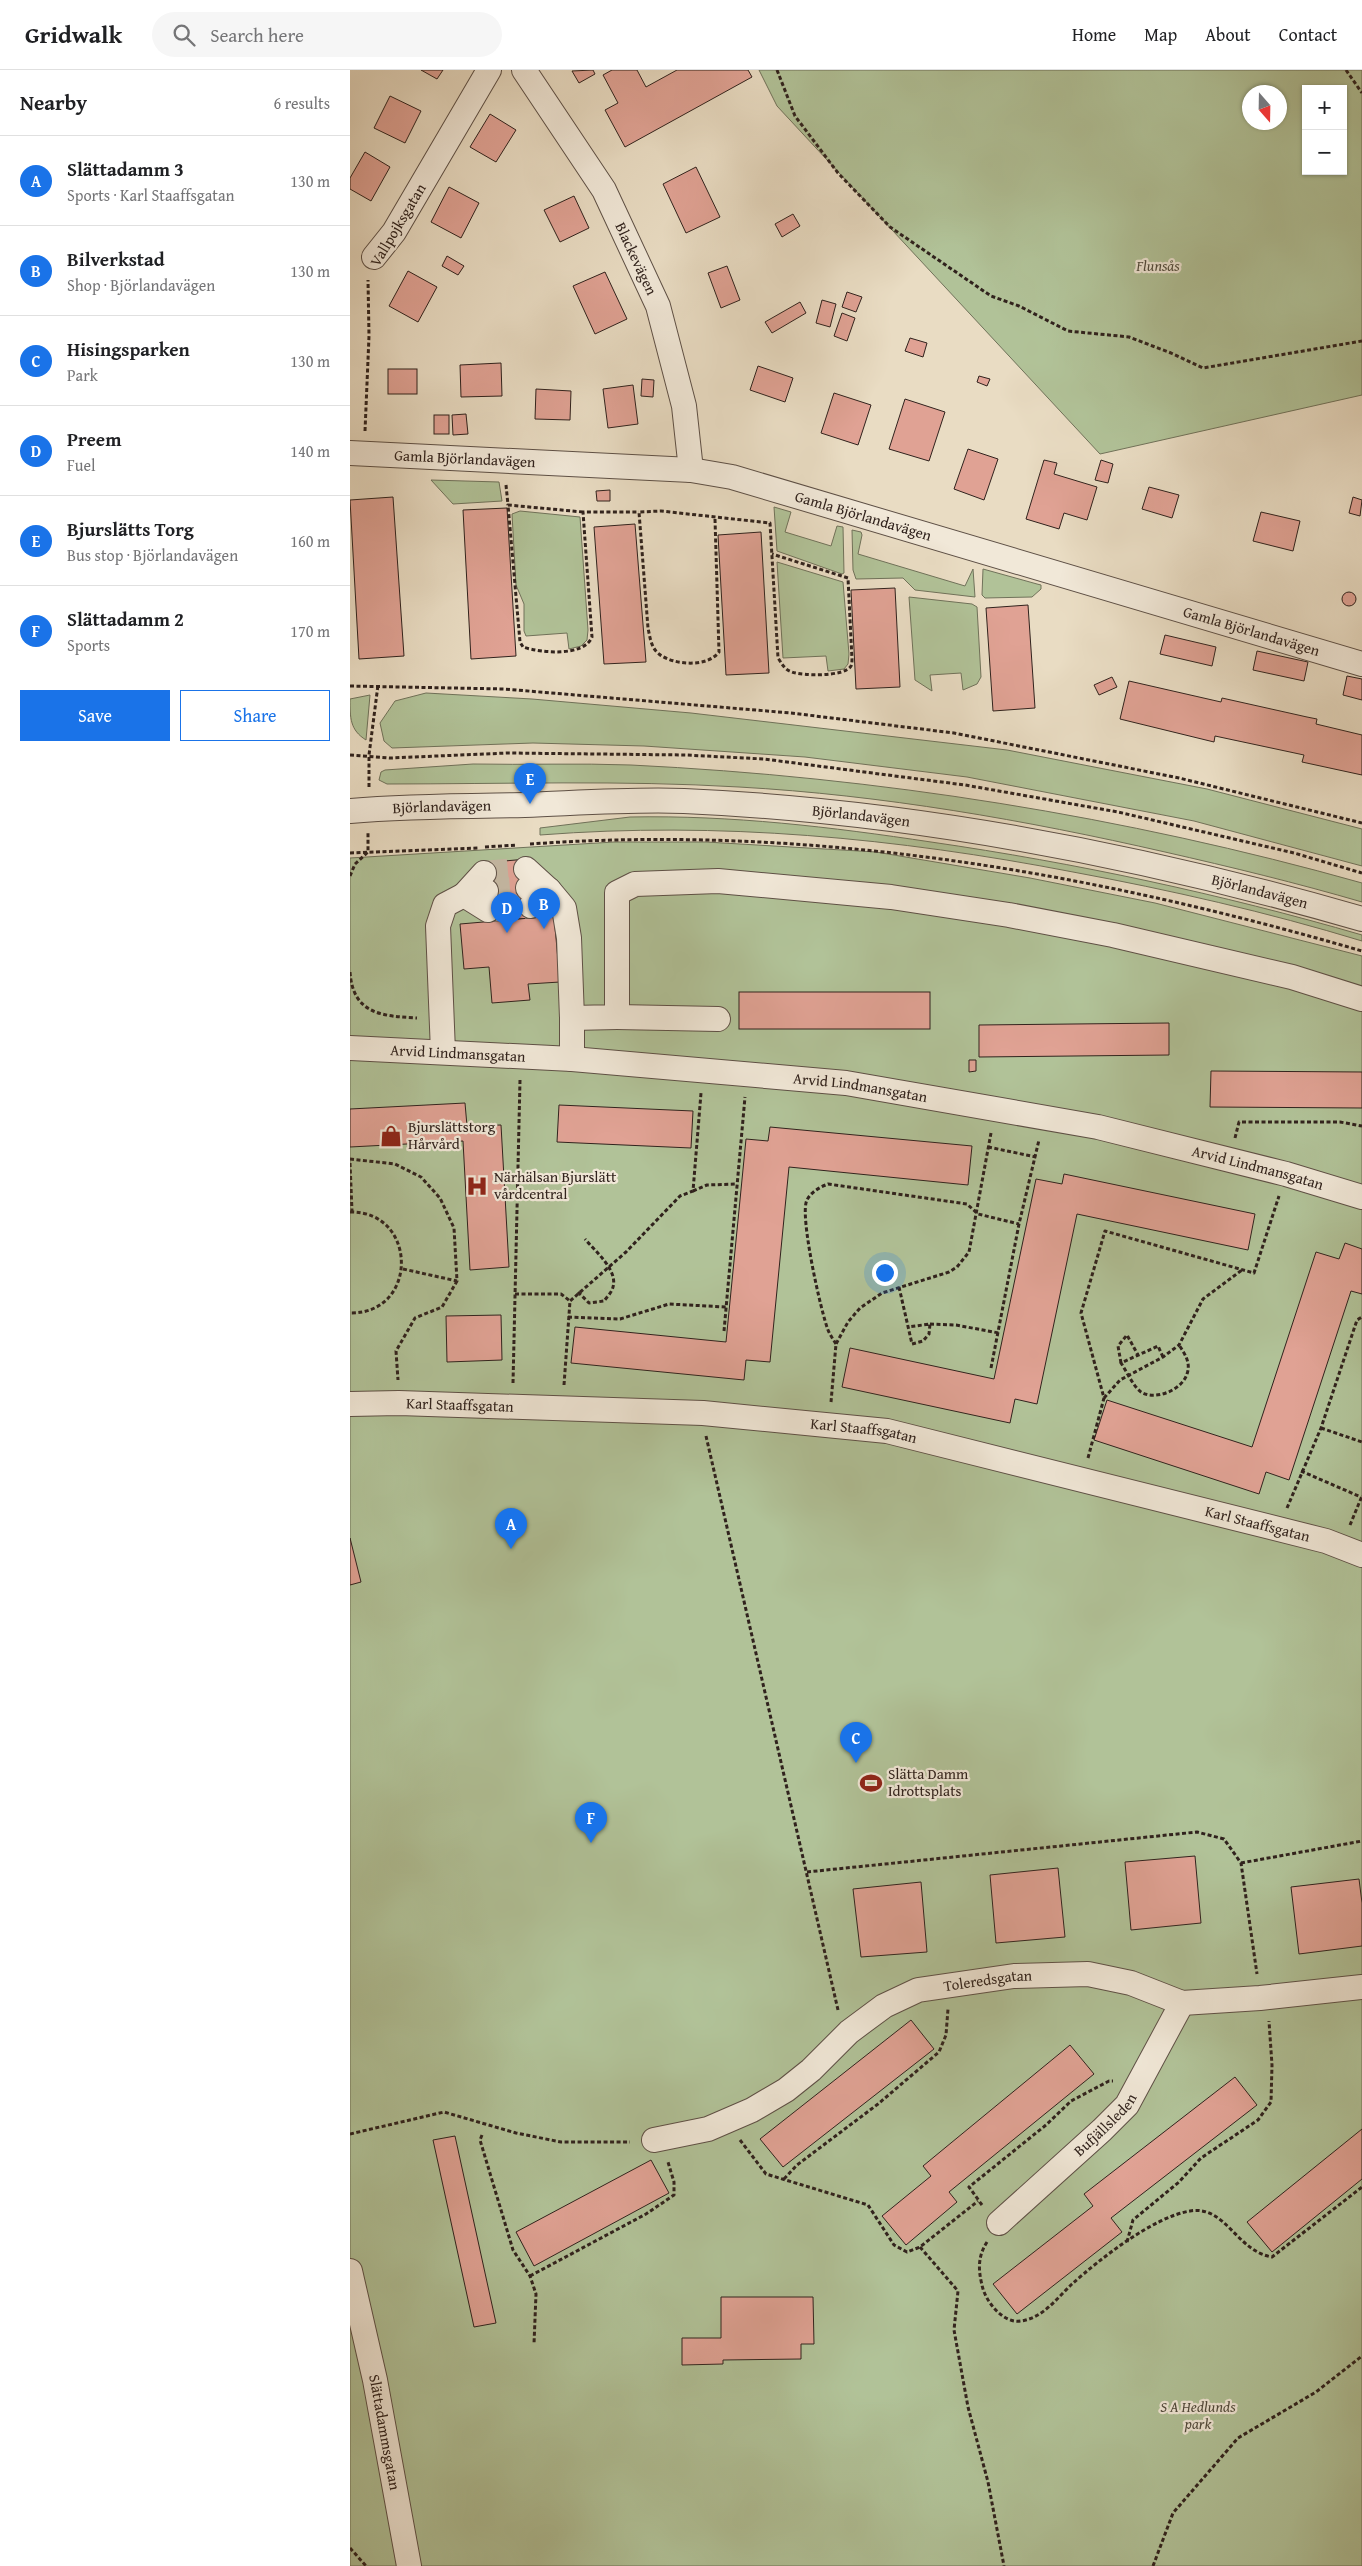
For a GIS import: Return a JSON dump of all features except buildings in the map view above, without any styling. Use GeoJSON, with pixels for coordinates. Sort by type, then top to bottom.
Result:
{"type":"FeatureCollection","features":[{"type":"Feature","properties":{"kind":"street","name":"Vallpojksgatan"},"geometry":{"type":"LineString","coordinates":[[374,257],[394,232],[489,70]]}},
{"type":"Feature","properties":{"kind":"street","name":"Blackevägen"},"geometry":{"type":"LineString","coordinates":[[524,70],[604,190],[658,306],[684,406],[691,470]]}},
{"type":"Feature","properties":{"kind":"street","name":"Gamla Björlandavägen"},"geometry":{"type":"LineString","coordinates":[[350,453],[691,470],[732,477],[1362,664]]}},
{"type":"Feature","properties":{"kind":"street","name":"Björlandavägen"},"geometry":{"type":"LineString","coordinates":[[350,810],[682,801],[825,811],[932,826],[1100,856],[1186,874],[1362,919]]}},
{"type":"Feature","properties":{"kind":"street"},"geometry":{"type":"LineString","coordinates":[[617,1018],[617,893],[635,884],[718,881],[890,897],[1009,915],[1206,956],[1292,977],[1362,999]]}},
{"type":"Feature","properties":{"kind":"street"},"geometry":{"type":"LineString","coordinates":[[533,888],[564,908],[569,938],[572,1059]]}},
{"type":"Feature","properties":{"kind":"street"},"geometry":{"type":"LineString","coordinates":[[443,1052],[438,926],[445,905],[480,892]]}},
{"type":"Feature","properties":{"kind":"street"},"geometry":{"type":"LineString","coordinates":[[572,1018],[718,1019]]}},
{"type":"Feature","properties":{"kind":"street","name":"Arvid Lindmansgatan"},"geometry":{"type":"LineString","coordinates":[[350,1048],[572,1059],[856,1085],[1098,1127],[1286,1174],[1362,1196]]}},
{"type":"Feature","properties":{"kind":"street","name":"Karl Staaffsgatan"},"geometry":{"type":"LineString","coordinates":[[350,1404],[400,1403],[703,1413],[887,1431],[1326,1541],[1362,1555]]}},
{"type":"Feature","properties":{"kind":"street","name":"Toleredsgatan"},"geometry":{"type":"LineString","coordinates":[[660,2148],[729,2122],[786,2090],[811,2070],[849,2032],[884,2006],[918,1990],[1014,1976],[1088,1974],[1131,1983],[1182,2003],[1260,1998],[1362,1987]]}},
{"type":"Feature","properties":{"kind":"street","name":"Bufjällsleden"},"geometry":{"type":"LineString","coordinates":[[998,2223],[1102,2130],[1127,2105],[1182,2003]]}},
{"type":"Feature","properties":{"kind":"street","name":"Slättadammsgatan"},"geometry":{"type":"LineString","coordinates":[[350,2271],[375,2380],[409,2566]]}},
{"type":"Feature","properties":{"kind":"path"},"geometry":{"type":"LineString","coordinates":[[778,70],[795,116],[838,173],[890,227],[990,296],[1019,306],[1068,331],[1129,337],[1171,353],[1202,368],[1362,341]]}},
{"type":"Feature","properties":{"kind":"path"},"geometry":{"type":"LineString","coordinates":[[1346,70],[1362,93]]}},
{"type":"Feature","properties":{"kind":"path","name":"Vallpojksgatan"},"geometry":{"type":"LineString","coordinates":[[366,426],[369,336],[368,274],[374,257]]}},
{"type":"Feature","properties":{"kind":"path"},"geometry":{"type":"LineString","coordinates":[[505,477],[518,629],[523,647],[571,650],[584,647],[589,643],[592,636],[583,512]]}},
{"type":"Feature","properties":{"kind":"path"},"geometry":{"type":"LineString","coordinates":[[508,505],[583,512],[661,511],[715,519],[770,523],[778,658],[784,667],[791,672],[822,675],[847,670],[851,666],[852,658],[848,578],[772,554]]}},
{"type":"Feature","properties":{"kind":"path"},"geometry":{"type":"LineString","coordinates":[[639,512],[648,628],[651,643],[657,653],[665,657],[672,660],[694,663],[709,660],[719,652],[715,519]]}},
{"type":"Feature","properties":{"kind":"path"},"geometry":{"type":"LineString","coordinates":[[369,755],[378,685]]}},
{"type":"Feature","properties":{"kind":"path"},"geometry":{"type":"LineString","coordinates":[[350,686],[378,685],[504,689],[790,713],[954,733],[1179,778],[1362,823]]}},
{"type":"Feature","properties":{"kind":"path"},"geometry":{"type":"LineString","coordinates":[[350,755],[390,758],[508,753],[686,754],[764,759],[965,785],[1118,812],[1294,853],[1362,873]]}},
{"type":"Feature","properties":{"kind":"path"},"geometry":{"type":"LineString","coordinates":[[350,876],[355,864],[368,852]]}},
{"type":"Feature","properties":{"kind":"path"},"geometry":{"type":"LineString","coordinates":[[350,972],[357,997],[368,1010],[382,1016],[418,1018]]}},
{"type":"Feature","properties":{"kind":"path"},"geometry":{"type":"LineString","coordinates":[[693,1190],[702,1070]]}},
{"type":"Feature","properties":{"kind":"path"},"geometry":{"type":"LineString","coordinates":[[513,1388],[520,1076]]}},
{"type":"Feature","properties":{"kind":"path"},"geometry":{"type":"LineString","coordinates":[[724,1330],[745,1092]]}},
{"type":"Feature","properties":{"kind":"path"},"geometry":{"type":"LineString","coordinates":[[1230,1160],[1240,1122],[1340,1122],[1362,1126]]}},
{"type":"Feature","properties":{"kind":"path"},"geometry":{"type":"LineString","coordinates":[[830,1407],[836,1344],[848,1322],[860,1308],[882,1293],[939,1276],[957,1267],[969,1252],[978,1214],[992,1129]]}},
{"type":"Feature","properties":{"kind":"path"},"geometry":{"type":"LineString","coordinates":[[992,1368],[1019,1224],[1041,1130]]}},
{"type":"Feature","properties":{"kind":"path"},"geometry":{"type":"LineString","coordinates":[[988,1147],[1036,1157]]}},
{"type":"Feature","properties":{"kind":"path"},"geometry":{"type":"LineString","coordinates":[[350,1159],[395,1164],[421,1177],[440,1198],[454,1228],[458,1281],[442,1307],[415,1318],[396,1351],[400,1403]]}},
{"type":"Feature","properties":{"kind":"path"},"geometry":{"type":"LineString","coordinates":[[350,1163],[351,1212],[373,1216],[390,1229],[401,1248],[403,1269],[396,1289],[381,1305],[362,1314],[350,1313]]}},
{"type":"Feature","properties":{"kind":"path"},"geometry":{"type":"LineString","coordinates":[[1104,1398],[1081,1312],[1105,1231],[1254,1273],[1286,1174]]}},
{"type":"Feature","properties":{"kind":"path"},"geometry":{"type":"LineString","coordinates":[[564,1388],[570,1300],[648,1231],[680,1196],[706,1185],[737,1184]]}},
{"type":"Feature","properties":{"kind":"path"},"geometry":{"type":"LineString","coordinates":[[836,1344],[828,1332],[819,1298],[805,1221],[806,1201],[819,1188],[828,1184],[968,1204],[978,1214],[1019,1224]]}},
{"type":"Feature","properties":{"kind":"path"},"geometry":{"type":"LineString","coordinates":[[578,1292],[589,1303],[604,1301],[613,1288],[613,1276],[608,1267],[585,1239]]}},
{"type":"Feature","properties":{"kind":"path"},"geometry":{"type":"LineString","coordinates":[[403,1269],[458,1281]]}},
{"type":"Feature","properties":{"kind":"path"},"geometry":{"type":"LineString","coordinates":[[1088,1458],[1104,1398],[1120,1380],[1163,1358],[1179,1345],[1203,1299],[1242,1270]]}},
{"type":"Feature","properties":{"kind":"path"},"geometry":{"type":"LineString","coordinates":[[900,1287],[912,1344],[923,1342],[929,1334],[930,1324]]}},
{"type":"Feature","properties":{"kind":"path"},"geometry":{"type":"LineString","coordinates":[[515,1294],[561,1294],[570,1300]]}},
{"type":"Feature","properties":{"kind":"path"},"geometry":{"type":"LineString","coordinates":[[568,1317],[620,1319],[669,1304],[726,1307]]}},
{"type":"Feature","properties":{"kind":"path"},"geometry":{"type":"LineString","coordinates":[[1284,1515],[1320,1428],[1357,1320],[1362,1317]]}},
{"type":"Feature","properties":{"kind":"path"},"geometry":{"type":"LineString","coordinates":[[908,1327],[930,1324],[956,1325],[999,1333]]}},
{"type":"Feature","properties":{"kind":"path"},"geometry":{"type":"LineString","coordinates":[[1138,1355],[1127,1335],[1118,1346],[1121,1363],[1138,1390],[1147,1395],[1159,1395],[1176,1388],[1187,1374],[1188,1365],[1179,1345]]}},
{"type":"Feature","properties":{"kind":"path"},"geometry":{"type":"LineString","coordinates":[[1121,1363],[1158,1346],[1163,1358]]}},
{"type":"Feature","properties":{"kind":"path"},"geometry":{"type":"LineString","coordinates":[[703,1413],[704,1431],[840,2020],[849,2032]]}},
{"type":"Feature","properties":{"kind":"path"},"geometry":{"type":"LineString","coordinates":[[1320,1428],[1362,1442]]}},
{"type":"Feature","properties":{"kind":"path"},"geometry":{"type":"LineString","coordinates":[[1302,1471],[1362,1496],[1347,1531]]}},
{"type":"Feature","properties":{"kind":"path"},"geometry":{"type":"LineString","coordinates":[[807,1872],[1197,1832],[1224,1839],[1242,1863],[1260,1998],[1269,2016],[1272,2065],[1271,2102],[1258,2120],[1201,2158],[1179,2182],[1133,2220],[1127,2242]]}},
{"type":"Feature","properties":{"kind":"path"},"geometry":{"type":"LineString","coordinates":[[1242,1863],[1362,1841]]}},
{"type":"Feature","properties":{"kind":"path"},"geometry":{"type":"LineString","coordinates":[[784,2179],[797,2165],[878,2104],[939,2052],[946,2034],[948,2005]]}},
{"type":"Feature","properties":{"kind":"path"},"geometry":{"type":"LineString","coordinates":[[1117,2081],[1109,2081],[1071,2101],[1046,2125],[969,2187],[978,2201],[998,2223],[982,2249],[978,2265],[982,2288],[992,2306],[1003,2316],[1019,2322],[1034,2317],[1054,2303],[1072,2284],[1142,2230],[1168,2218],[1190,2211],[1210,2212],[1219,2218],[1249,2248],[1262,2255],[1272,2257],[1362,2187]]}},
{"type":"Feature","properties":{"kind":"path"},"geometry":{"type":"LineString","coordinates":[[350,2134],[444,2112],[516,2133],[561,2142],[660,2148],[674,2182],[674,2195],[646,2214],[530,2276]]}},
{"type":"Feature","properties":{"kind":"path"},"geometry":{"type":"LineString","coordinates":[[482,2135],[480,2140],[513,2250],[530,2276],[536,2294],[534,2344]]}},
{"type":"Feature","properties":{"kind":"path"},"geometry":{"type":"LineString","coordinates":[[737,2135],[766,2174],[868,2205],[894,2245],[907,2252],[920,2247],[978,2201]]}},
{"type":"Feature","properties":{"kind":"path"},"geometry":{"type":"LineString","coordinates":[[920,2247],[958,2291],[954,2330],[968,2407],[988,2482],[1004,2566]]}},
{"type":"Feature","properties":{"kind":"path"},"geometry":{"type":"LineString","coordinates":[[1153,2566],[1173,2513],[1238,2438],[1316,2392],[1362,2356]]}},
{"type":"Feature","properties":{"kind":"path"},"geometry":{"type":"LineString","coordinates":[[350,2548],[366,2566]]}},
{"type":"Feature","properties":{"kind":"green space","name":"Flunsås"},"geometry":{"type":"Polygon","coordinates":[[[759,70],[1362,70],[1362,395],[1100,454],[777,106],[759,70]]]}},
{"type":"Feature","properties":{"kind":"green space"},"geometry":{"type":"Polygon","coordinates":[[[431,480],[499,482],[502,501],[453,504],[431,480]]]}},
{"type":"Feature","properties":{"kind":"green space"},"geometry":{"type":"Polygon","coordinates":[[[774,507],[791,512],[785,532],[831,546],[837,526],[843,527],[844,573],[842,574],[777,551],[774,507]]]}},
{"type":"Feature","properties":{"kind":"green space"},"geometry":{"type":"Polygon","coordinates":[[[520,511],[580,517],[588,630],[587,640],[581,646],[569,649],[567,633],[526,636],[524,631],[524,604],[516,585],[512,514],[520,511]]]}},
{"type":"Feature","properties":{"kind":"green space"},"geometry":{"type":"Polygon","coordinates":[[[852,530],[861,532],[862,535],[858,554],[965,586],[973,569],[975,597],[915,590],[903,578],[856,579],[853,570],[852,530]]]}},
{"type":"Feature","properties":{"kind":"green space"},"geometry":{"type":"Polygon","coordinates":[[[777,562],[843,582],[849,654],[848,664],[844,669],[828,671],[826,656],[783,658],[777,562]]]}},
{"type":"Feature","properties":{"kind":"green space"},"geometry":{"type":"Polygon","coordinates":[[[983,569],[1041,585],[1041,589],[1032,597],[985,598],[982,595],[983,569]]]}},
{"type":"Feature","properties":{"kind":"green space"},"geometry":{"type":"Polygon","coordinates":[[[909,597],[972,604],[977,607],[981,677],[977,684],[963,690],[961,673],[930,675],[932,691],[915,680],[909,597]]]}},
{"type":"Feature","properties":{"kind":"green space"},"geometry":{"type":"Polygon","coordinates":[[[426,693],[532,699],[691,713],[1007,750],[1207,789],[1362,829],[1362,866],[1194,821],[967,777],[805,757],[644,746],[533,743],[392,748],[384,741],[380,723],[395,701],[426,693]]]}},
{"type":"Feature","properties":{"kind":"green space"},"geometry":{"type":"Polygon","coordinates":[[[370,695],[366,740],[357,732],[352,723],[350,699],[370,695]]]}},
{"type":"Feature","properties":{"kind":"green space"},"geometry":{"type":"Polygon","coordinates":[[[473,764],[611,764],[724,771],[816,779],[1000,803],[1182,838],[1362,883],[1362,902],[1239,869],[1059,829],[1006,819],[846,796],[695,785],[607,783],[387,784],[379,780],[381,772],[385,770],[473,764]]]}},
{"type":"Feature","properties":{"kind":"green space"},"geometry":{"type":"Polygon","coordinates":[[[630,817],[706,818],[781,823],[856,831],[985,850],[1148,881],[1256,906],[1362,935],[1362,941],[1254,911],[1146,886],[1007,860],[941,850],[808,836],[741,832],[607,831],[540,835],[540,828],[630,817]]]}},
{"type":"Feature","properties":{"kind":"green space","name":"S A Hedlunds park"},"geometry":{"type":"Polygon","coordinates":[[[614,842],[706,842],[876,852],[1030,878],[1155,903],[1362,956],[1362,2566],[350,2566],[350,858],[614,842]]]}},
{"type":"Feature","properties":{"kind":"tunnel"},"geometry":{"type":"LineString","coordinates":[[484,873],[526,869]]}},
{"type":"Feature","properties":{"kind":"tunnel"},"geometry":{"type":"LineString","coordinates":[[486,891],[528,888]]}},
{"type":"Feature","properties":{"kind":"tunnel"},"geometry":{"type":"LineString","coordinates":[[488,910],[531,906]]}},
{"type":"Feature","properties":{"kind":"place","name":"Bjurslätts Torg"},"geometry":{"type":"Point","coordinates":[530,804]}},
{"type":"Feature","properties":{"kind":"place","name":"Bilverkstad"},"geometry":{"type":"Point","coordinates":[544,929]}},
{"type":"Feature","properties":{"kind":"place","name":"Preem"},"geometry":{"type":"Point","coordinates":[507,933]}},
{"type":"Feature","properties":{"kind":"place","name":"Bjurslättstorg Hårvård"},"geometry":{"type":"Point","coordinates":[391,1136]}},
{"type":"Feature","properties":{"kind":"place","name":"Närhälsan Bjurslätt vårdcentral"},"geometry":{"type":"Point","coordinates":[477,1186]}},
{"type":"Feature","properties":{"kind":"place","name":"Slättadamm 3"},"geometry":{"type":"Point","coordinates":[511,1549]}},
{"type":"Feature","properties":{"kind":"place","name":"Hisingsparken"},"geometry":{"type":"Point","coordinates":[856,1763]}},
{"type":"Feature","properties":{"kind":"place","name":"Slätta Damm Idrottsplats"},"geometry":{"type":"Point","coordinates":[871,1783]}},
{"type":"Feature","properties":{"kind":"place","name":"Slättadamm 2"},"geometry":{"type":"Point","coordinates":[591,1843]}}]}
